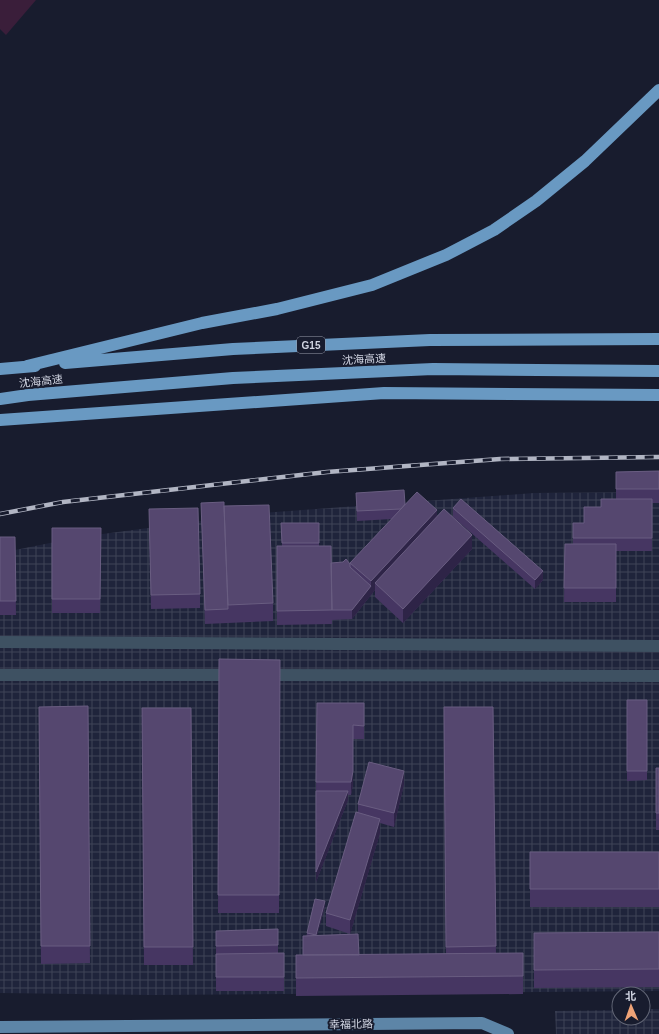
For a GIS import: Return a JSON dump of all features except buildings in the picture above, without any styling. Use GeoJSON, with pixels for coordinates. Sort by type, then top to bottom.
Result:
{"type":"FeatureCollection","features":[{"type":"Feature","properties":{"kind":"highway"},"geometry":{"type":"LineString","coordinates":[[27,366],[202,323],[277,309],[372,285],[446,255],[494,230],[536,201],[585,161],[659,90]]}},
{"type":"Feature","properties":{"kind":"highway","name":"沈海高速"},"geometry":{"type":"LineString","coordinates":[[0,369],[233,348],[430,340],[659,339]]}},
{"type":"Feature","properties":{"kind":"highway","name":"沈海高速"},"geometry":{"type":"LineString","coordinates":[[0,399],[28,395],[240,378],[433,369],[659,371]]}},
{"type":"Feature","properties":{"kind":"highway"},"geometry":{"type":"LineString","coordinates":[[0,420],[384,393],[659,395]]}},
{"type":"Feature","properties":{"kind":"main road","name":"幸福北路"},"geometry":{"type":"LineString","coordinates":[[0,1027],[482,1023],[508,1034]]}},
{"type":"Feature","properties":{"kind":"lane"},"geometry":{"type":"LineString","coordinates":[[0,642],[659,646]]}},
{"type":"Feature","properties":{"kind":"lane"},"geometry":{"type":"LineString","coordinates":[[0,674],[659,676]]}},
{"type":"Feature","properties":{"kind":"shaded area"},"geometry":{"type":"Polygon","coordinates":[[[0,0],[36,0],[6,35],[0,29],[0,0]]]}},
{"type":"Feature","properties":{"kind":"shaded area"},"geometry":{"type":"Polygon","coordinates":[[[659,492],[659,991],[651,991],[651,986],[611,986],[611,991],[152,995],[0,993],[0,553],[80,537],[262,513],[534,493],[659,492]]]}},
{"type":"Feature","properties":{"kind":"shaded area"},"geometry":{"type":"Polygon","coordinates":[[[651,1009],[659,1009],[659,1034],[556,1034],[555,1011],[611,1010],[611,1026],[651,1026],[651,1009]]]}},
{"type":"Feature","properties":{"kind":"railway"},"geometry":{"type":"LineString","coordinates":[[0,514],[63,502],[327,472],[500,459],[659,457]]}}]}
